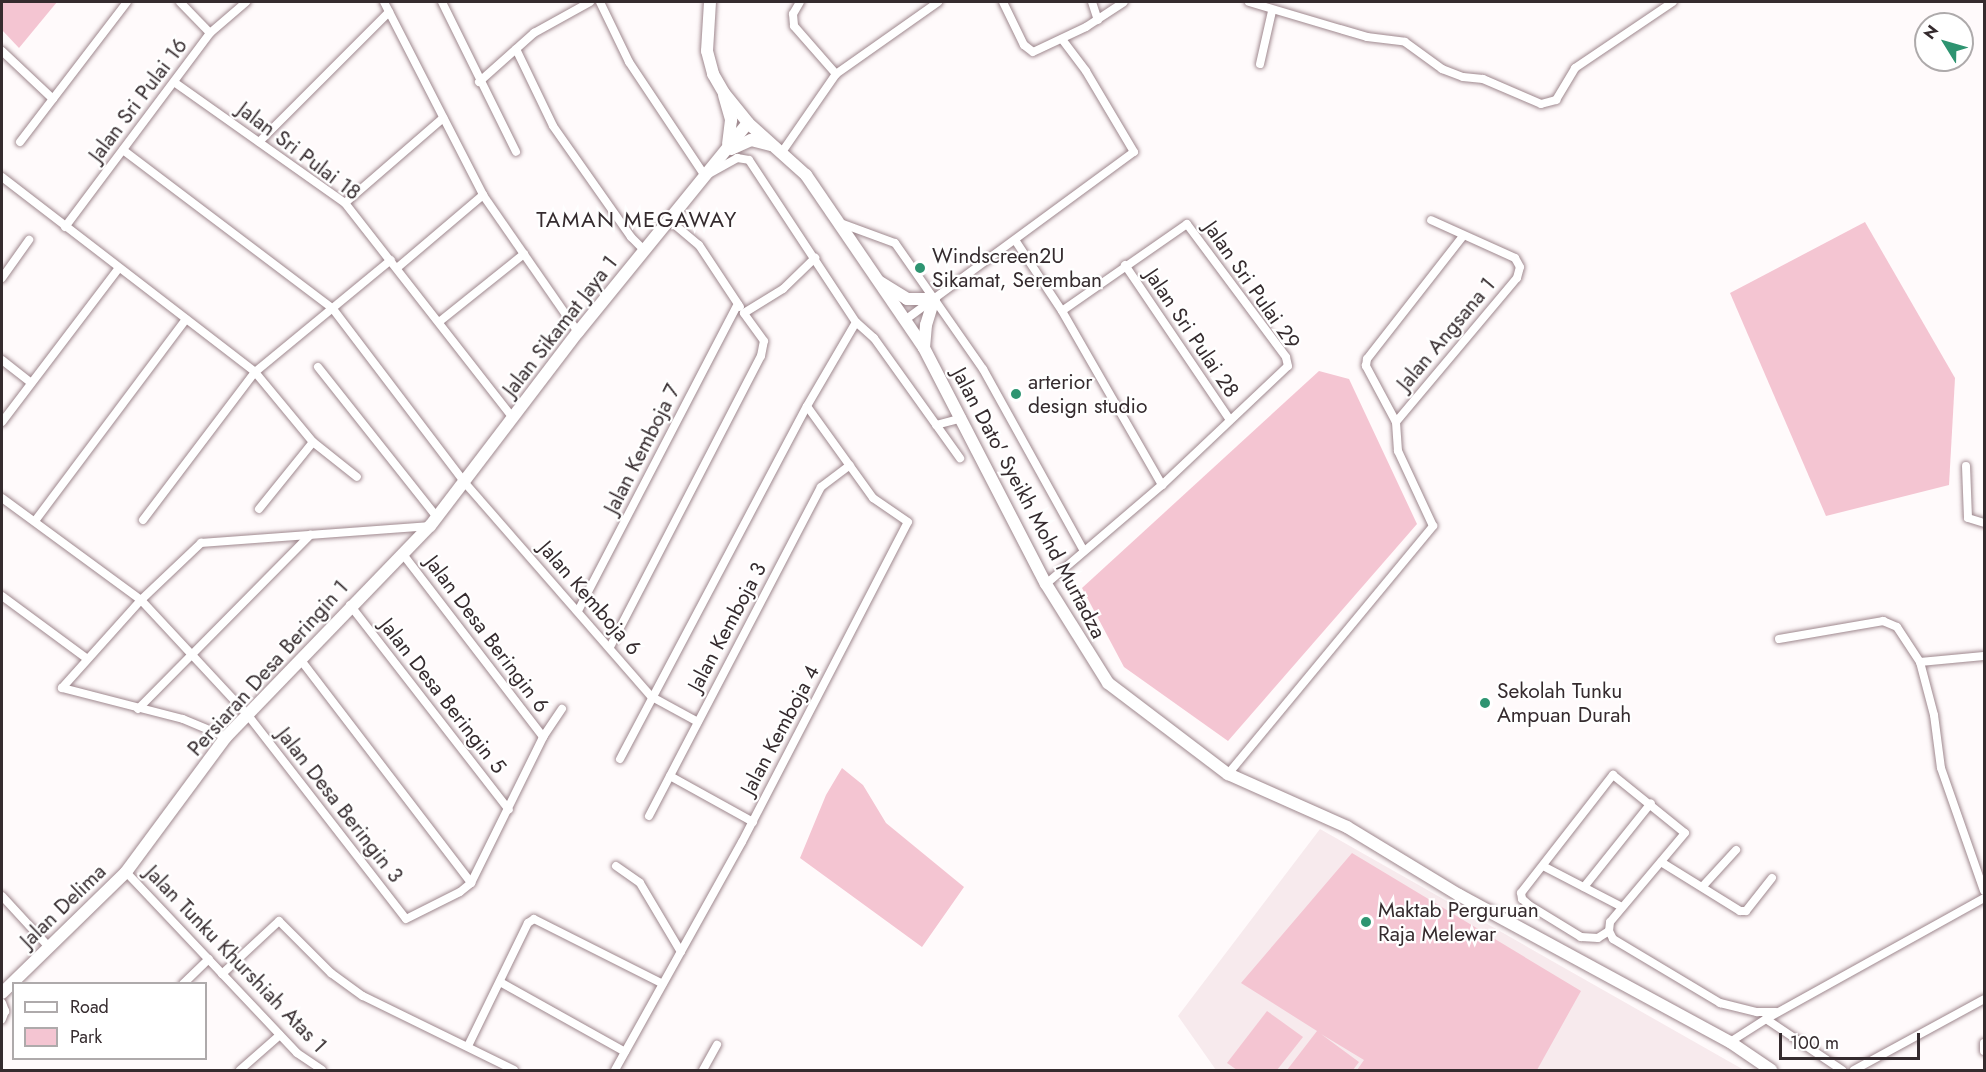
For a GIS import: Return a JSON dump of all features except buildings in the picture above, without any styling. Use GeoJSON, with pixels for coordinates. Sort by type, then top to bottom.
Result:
{"type":"FeatureCollection","features":[{"type":"Feature","properties":{"kind":"main road","name":"Jalan Dato' Syeikh Mohd Murtadza"},"geometry":{"type":"LineString","coordinates":[[710,2],[707,51],[713,74],[724,93],[748,123],[780,149],[806,175],[843,224],[875,278],[924,348],[963,418],[1046,584],[1108,683],[1228,774],[1347,826],[1459,895],[1730,1042],[1771,1071]]}},
{"type":"Feature","properties":{"kind":"main road"},"geometry":{"type":"LineString","coordinates":[[721,156],[732,130],[724,93]]}},
{"type":"Feature","properties":{"kind":"main road","name":"Jalan Sikamat Jaya 1"},"geometry":{"type":"LineString","coordinates":[[402,553],[434,522],[578,332],[748,123]]}},
{"type":"Feature","properties":{"kind":"main road"},"geometry":{"type":"LineString","coordinates":[[721,156],[751,140],[780,149]]}},
{"type":"Feature","properties":{"kind":"main road"},"geometry":{"type":"LineString","coordinates":[[875,278],[907,299],[934,299],[927,317],[924,348]]}},
{"type":"Feature","properties":{"kind":"main road","name":"Persiaran Desa Beringin 1"},"geometry":{"type":"LineString","coordinates":[[126,872],[226,737],[402,553]]}},
{"type":"Feature","properties":{"kind":"main road","name":"Jalan Delima"},"geometry":{"type":"LineString","coordinates":[[13,982],[126,872]]}},
{"type":"Feature","properties":{"kind":"street"},"geometry":{"type":"LineString","coordinates":[[20,142],[127,2]]}},
{"type":"Feature","properties":{"kind":"street"},"geometry":{"type":"LineString","coordinates":[[180,2],[210,33]]}},
{"type":"Feature","properties":{"kind":"street","name":"Jalan Sri Pulai 16"},"geometry":{"type":"LineString","coordinates":[[65,227],[210,33],[246,2]]}},
{"type":"Feature","properties":{"kind":"street"},"geometry":{"type":"LineString","coordinates":[[384,2],[483,195],[578,332]]}},
{"type":"Feature","properties":{"kind":"street"},"geometry":{"type":"LineString","coordinates":[[442,2],[479,82],[516,152]]}},
{"type":"Feature","properties":{"kind":"street"},"geometry":{"type":"LineString","coordinates":[[479,82],[534,33],[590,2]]}},
{"type":"Feature","properties":{"kind":"street"},"geometry":{"type":"LineString","coordinates":[[600,2],[629,62],[705,176],[737,158],[748,160],[856,322],[874,338],[960,458]]}},
{"type":"Feature","properties":{"kind":"street"},"geometry":{"type":"LineString","coordinates":[[800,2],[793,15],[794,26],[836,74]]}},
{"type":"Feature","properties":{"kind":"street"},"geometry":{"type":"LineString","coordinates":[[780,149],[836,74],[938,2]]}},
{"type":"Feature","properties":{"kind":"street"},"geometry":{"type":"LineString","coordinates":[[1003,2],[1028,51],[1040,50],[1062,39],[1098,20],[1124,2]]}},
{"type":"Feature","properties":{"kind":"street"},"geometry":{"type":"LineString","coordinates":[[1092,2],[1098,20]]}},
{"type":"Feature","properties":{"kind":"street"},"geometry":{"type":"LineString","coordinates":[[1249,2],[1272,11],[1367,37],[1405,42],[1442,69],[1462,77],[1482,79],[1541,104],[1556,100],[1575,68],[1673,2]]}},
{"type":"Feature","properties":{"kind":"street"},"geometry":{"type":"LineString","coordinates":[[1260,64],[1272,11]]}},
{"type":"Feature","properties":{"kind":"street"},"geometry":{"type":"LineString","coordinates":[[259,142],[389,12]]}},
{"type":"Feature","properties":{"kind":"street"},"geometry":{"type":"LineString","coordinates":[[904,320],[1134,152],[1086,71],[1062,39]]}},
{"type":"Feature","properties":{"kind":"street"},"geometry":{"type":"LineString","coordinates":[[516,49],[553,126],[631,237],[644,250]]}},
{"type":"Feature","properties":{"kind":"street"},"geometry":{"type":"LineString","coordinates":[[2,51],[53,99]]}},
{"type":"Feature","properties":{"kind":"street","name":"Jalan Sri Pulai 18"},"geometry":{"type":"LineString","coordinates":[[174,82],[345,203],[513,418]]}},
{"type":"Feature","properties":{"kind":"street"},"geometry":{"type":"LineString","coordinates":[[345,203],[443,118]]}},
{"type":"Feature","properties":{"kind":"street","name":"Jalan Kemboja 6"},"geometry":{"type":"LineString","coordinates":[[123,150],[333,309],[465,483],[652,697],[698,722]]}},
{"type":"Feature","properties":{"kind":"street"},"geometry":{"type":"LineString","coordinates":[[2,177],[255,372],[314,442],[357,477]]}},
{"type":"Feature","properties":{"kind":"street"},"geometry":{"type":"LineString","coordinates":[[397,268],[483,195]]}},
{"type":"Feature","properties":{"kind":"street"},"geometry":{"type":"LineString","coordinates":[[610,647],[762,356],[764,341],[699,245],[669,220]]}},
{"type":"Feature","properties":{"kind":"street"},"geometry":{"type":"LineString","coordinates":[[1228,774],[1433,526],[1398,452],[1396,422],[1366,366],[1367,359],[1463,236],[1431,220]]}},
{"type":"Feature","properties":{"kind":"street"},"geometry":{"type":"LineString","coordinates":[[843,224],[895,243],[983,369],[1084,551]]}},
{"type":"Feature","properties":{"kind":"street","name":"Jalan Sri Pulai 29"},"geometry":{"type":"LineString","coordinates":[[1125,266],[1187,224],[1286,357],[1288,366],[1230,420]]}},
{"type":"Feature","properties":{"kind":"street","name":"Jalan Angsana 1"},"geometry":{"type":"LineString","coordinates":[[1396,422],[1517,278],[1520,267],[1515,258],[1463,236]]}},
{"type":"Feature","properties":{"kind":"street"},"geometry":{"type":"LineString","coordinates":[[2,278],[29,240]]}},
{"type":"Feature","properties":{"kind":"street"},"geometry":{"type":"LineString","coordinates":[[1015,240],[1062,311],[1162,485]]}},
{"type":"Feature","properties":{"kind":"street"},"geometry":{"type":"LineString","coordinates":[[439,322],[524,254]]}},
{"type":"Feature","properties":{"kind":"street"},"geometry":{"type":"LineString","coordinates":[[744,313],[783,290],[815,258]]}},
{"type":"Feature","properties":{"kind":"street"},"geometry":{"type":"LineString","coordinates":[[144,520],[255,372],[391,260]]}},
{"type":"Feature","properties":{"kind":"street"},"geometry":{"type":"LineString","coordinates":[[1062,311],[1125,266]]}},
{"type":"Feature","properties":{"kind":"street","name":"Jalan Sri Pulai 28"},"geometry":{"type":"LineString","coordinates":[[1125,266],[1230,420]]}},
{"type":"Feature","properties":{"kind":"street"},"geometry":{"type":"LineString","coordinates":[[2,422],[119,268]]}},
{"type":"Feature","properties":{"kind":"street","name":"Jalan Kemboja 7"},"geometry":{"type":"LineString","coordinates":[[578,612],[738,304]]}},
{"type":"Feature","properties":{"kind":"street"},"geometry":{"type":"LineString","coordinates":[[35,521],[186,319]]}},
{"type":"Feature","properties":{"kind":"street"},"geometry":{"type":"LineString","coordinates":[[620,759],[807,406],[856,322]]}},
{"type":"Feature","properties":{"kind":"street"},"geometry":{"type":"LineString","coordinates":[[2,360],[31,383]]}},
{"type":"Feature","properties":{"kind":"street"},"geometry":{"type":"LineString","coordinates":[[318,367],[434,522]]}},
{"type":"Feature","properties":{"kind":"street"},"geometry":{"type":"LineString","coordinates":[[807,406],[850,465]]}},
{"type":"Feature","properties":{"kind":"street"},"geometry":{"type":"LineString","coordinates":[[936,425],[963,418]]}},
{"type":"Feature","properties":{"kind":"street"},"geometry":{"type":"LineString","coordinates":[[1046,584],[1162,485],[1230,420]]}},
{"type":"Feature","properties":{"kind":"street"},"geometry":{"type":"LineString","coordinates":[[259,509],[314,442]]}},
{"type":"Feature","properties":{"kind":"street","name":"Jalan Kemboja 4"},"geometry":{"type":"LineString","coordinates":[[615,1071],[753,822],[908,522],[873,498],[850,465]]}},
{"type":"Feature","properties":{"kind":"street","name":"Jalan Kemboja 3"},"geometry":{"type":"LineString","coordinates":[[649,816],[821,487],[850,465]]}},
{"type":"Feature","properties":{"kind":"street"},"geometry":{"type":"LineString","coordinates":[[1966,466],[1968,518],[1984,523]]}},
{"type":"Feature","properties":{"kind":"street","name":"Jalan Desa Beringin 3"},"geometry":{"type":"LineString","coordinates":[[2,498],[68,544],[141,600],[247,714],[406,919],[471,883]]}},
{"type":"Feature","properties":{"kind":"street"},"geometry":{"type":"LineString","coordinates":[[226,737],[183,719],[62,688],[86,658],[141,600],[201,543],[310,535],[434,522]]}},
{"type":"Feature","properties":{"kind":"street"},"geometry":{"type":"LineString","coordinates":[[138,709],[190,653],[310,535]]}},
{"type":"Feature","properties":{"kind":"street","name":"Jalan Desa Beringin 6"},"geometry":{"type":"LineString","coordinates":[[402,553],[543,737]]}},
{"type":"Feature","properties":{"kind":"street"},"geometry":{"type":"LineString","coordinates":[[2,596],[86,658]]}},
{"type":"Feature","properties":{"kind":"street","name":"Jalan Desa Beringin 5"},"geometry":{"type":"LineString","coordinates":[[350,605],[509,810]]}},
{"type":"Feature","properties":{"kind":"street"},"geometry":{"type":"LineString","coordinates":[[1779,639],[1889,621],[1920,662],[1934,715],[1941,768],[1984,891]]}},
{"type":"Feature","properties":{"kind":"street"},"geometry":{"type":"LineString","coordinates":[[1920,662],[1984,656]]}},
{"type":"Feature","properties":{"kind":"street"},"geometry":{"type":"LineString","coordinates":[[300,659],[471,883],[543,737],[561,709]]}},
{"type":"Feature","properties":{"kind":"street"},"geometry":{"type":"LineString","coordinates":[[1609,931],[1598,938],[1581,937],[1522,900],[1521,893],[1613,775],[1651,803],[1685,833],[1610,922],[1609,931],[1613,939],[1720,1004],[1757,1012],[1779,1012]]}},
{"type":"Feature","properties":{"kind":"street"},"geometry":{"type":"LineString","coordinates":[[670,776],[753,822]]}},
{"type":"Feature","properties":{"kind":"street"},"geometry":{"type":"LineString","coordinates":[[1584,887],[1651,803]]}},
{"type":"Feature","properties":{"kind":"street"},"geometry":{"type":"LineString","coordinates":[[1703,886],[1736,850]]}},
{"type":"Feature","properties":{"kind":"street"},"geometry":{"type":"LineString","coordinates":[[1661,862],[1746,911],[1772,878]]}},
{"type":"Feature","properties":{"kind":"street"},"geometry":{"type":"LineString","coordinates":[[616,866],[640,883],[681,952]]}},
{"type":"Feature","properties":{"kind":"street"},"geometry":{"type":"LineString","coordinates":[[1543,866],[1622,908]]}},
{"type":"Feature","properties":{"kind":"street","name":"Jalan Tunku Khurshiah Atas 1"},"geometry":{"type":"LineString","coordinates":[[126,872],[280,1035],[322,1071]]}},
{"type":"Feature","properties":{"kind":"street"},"geometry":{"type":"LineString","coordinates":[[2,896],[48,946]]}},
{"type":"Feature","properties":{"kind":"street"},"geometry":{"type":"LineString","coordinates":[[1730,1042],[1766,1019],[1984,898]]}},
{"type":"Feature","properties":{"kind":"street"},"geometry":{"type":"LineString","coordinates":[[468,1046],[530,921],[537,920],[663,984]]}},
{"type":"Feature","properties":{"kind":"street"},"geometry":{"type":"LineString","coordinates":[[222,974],[279,921],[331,973],[363,996],[468,1046],[514,1071]]}},
{"type":"Feature","properties":{"kind":"street"},"geometry":{"type":"LineString","coordinates":[[185,982],[209,959]]}},
{"type":"Feature","properties":{"kind":"street"},"geometry":{"type":"LineString","coordinates":[[500,982],[625,1052]]}},
{"type":"Feature","properties":{"kind":"street"},"geometry":{"type":"LineString","coordinates":[[1854,1071],[1984,999]]}},
{"type":"Feature","properties":{"kind":"street"},"geometry":{"type":"LineString","coordinates":[[2,1003],[5,1011],[2,1019]]}},
{"type":"Feature","properties":{"kind":"street"},"geometry":{"type":"LineString","coordinates":[[1766,1019],[1842,1071]]}},
{"type":"Feature","properties":{"kind":"street"},"geometry":{"type":"LineString","coordinates":[[240,1071],[280,1035]]}},
{"type":"Feature","properties":{"kind":"street"},"geometry":{"type":"LineString","coordinates":[[1984,1043],[1984,1051]]}},
{"type":"Feature","properties":{"kind":"street"},"geometry":{"type":"LineString","coordinates":[[703,1071],[717,1045]]}},
{"type":"Feature","properties":{"kind":"shaded area","name":"Maktab Perguruan Raja Melewar"},"geometry":{"type":"Polygon","coordinates":[[[1320,829],[1744,1070],[1216,1070],[1178,1016],[1320,829]]]}},
{"type":"Feature","properties":{"kind":"green space"},"geometry":{"type":"Polygon","coordinates":[[[2,2],[57,2],[19,48],[2,30],[2,2]]]}},
{"type":"Feature","properties":{"kind":"green space"},"geometry":{"type":"Polygon","coordinates":[[[1865,222],[1955,378],[1949,485],[1826,516],[1730,293],[1865,222]]]}},
{"type":"Feature","properties":{"kind":"green space"},"geometry":{"type":"Polygon","coordinates":[[[1319,371],[1349,379],[1417,524],[1228,741],[1124,667],[1082,588],[1319,371]]]}},
{"type":"Feature","properties":{"kind":"green space"},"geometry":{"type":"Polygon","coordinates":[[[842,768],[863,785],[886,823],[964,887],[922,947],[800,858],[826,795],[842,768]]]}},
{"type":"Feature","properties":{"kind":"green space","name":"Maktab Perguruan Raja Melewar"},"geometry":{"type":"Polygon","coordinates":[[[1352,853],[1581,991],[1537,1070],[1357,1070],[1364,1060],[1321,1034],[1359,1062],[1353,1070],[1287,1070],[1317,1031],[1241,983],[1352,853]]]}},
{"type":"Feature","properties":{"kind":"green space"},"geometry":{"type":"Polygon","coordinates":[[[1267,1011],[1303,1037],[1277,1070],[1237,1070],[1227,1063],[1267,1011]]]}},
{"type":"Feature","properties":{"kind":"place","name":"Windscreen2U Sikamat, Seremban"},"geometry":{"type":"Point","coordinates":[920,268]}},
{"type":"Feature","properties":{"kind":"place","name":"arterior design studio"},"geometry":{"type":"Point","coordinates":[1016,394]}},
{"type":"Feature","properties":{"kind":"place","name":"Sekolah Tunku Ampuan Durah"},"geometry":{"type":"Point","coordinates":[1485,703]}},
{"type":"Feature","properties":{"kind":"place","name":"Maktab Perguruan Raja Melewar"},"geometry":{"type":"Point","coordinates":[1366,922]}},
{"type":"Feature","properties":{"kind":"district","name":"TAMAN MEGAWAY"},"geometry":{"type":"Point","coordinates":[637,220]}}]}
